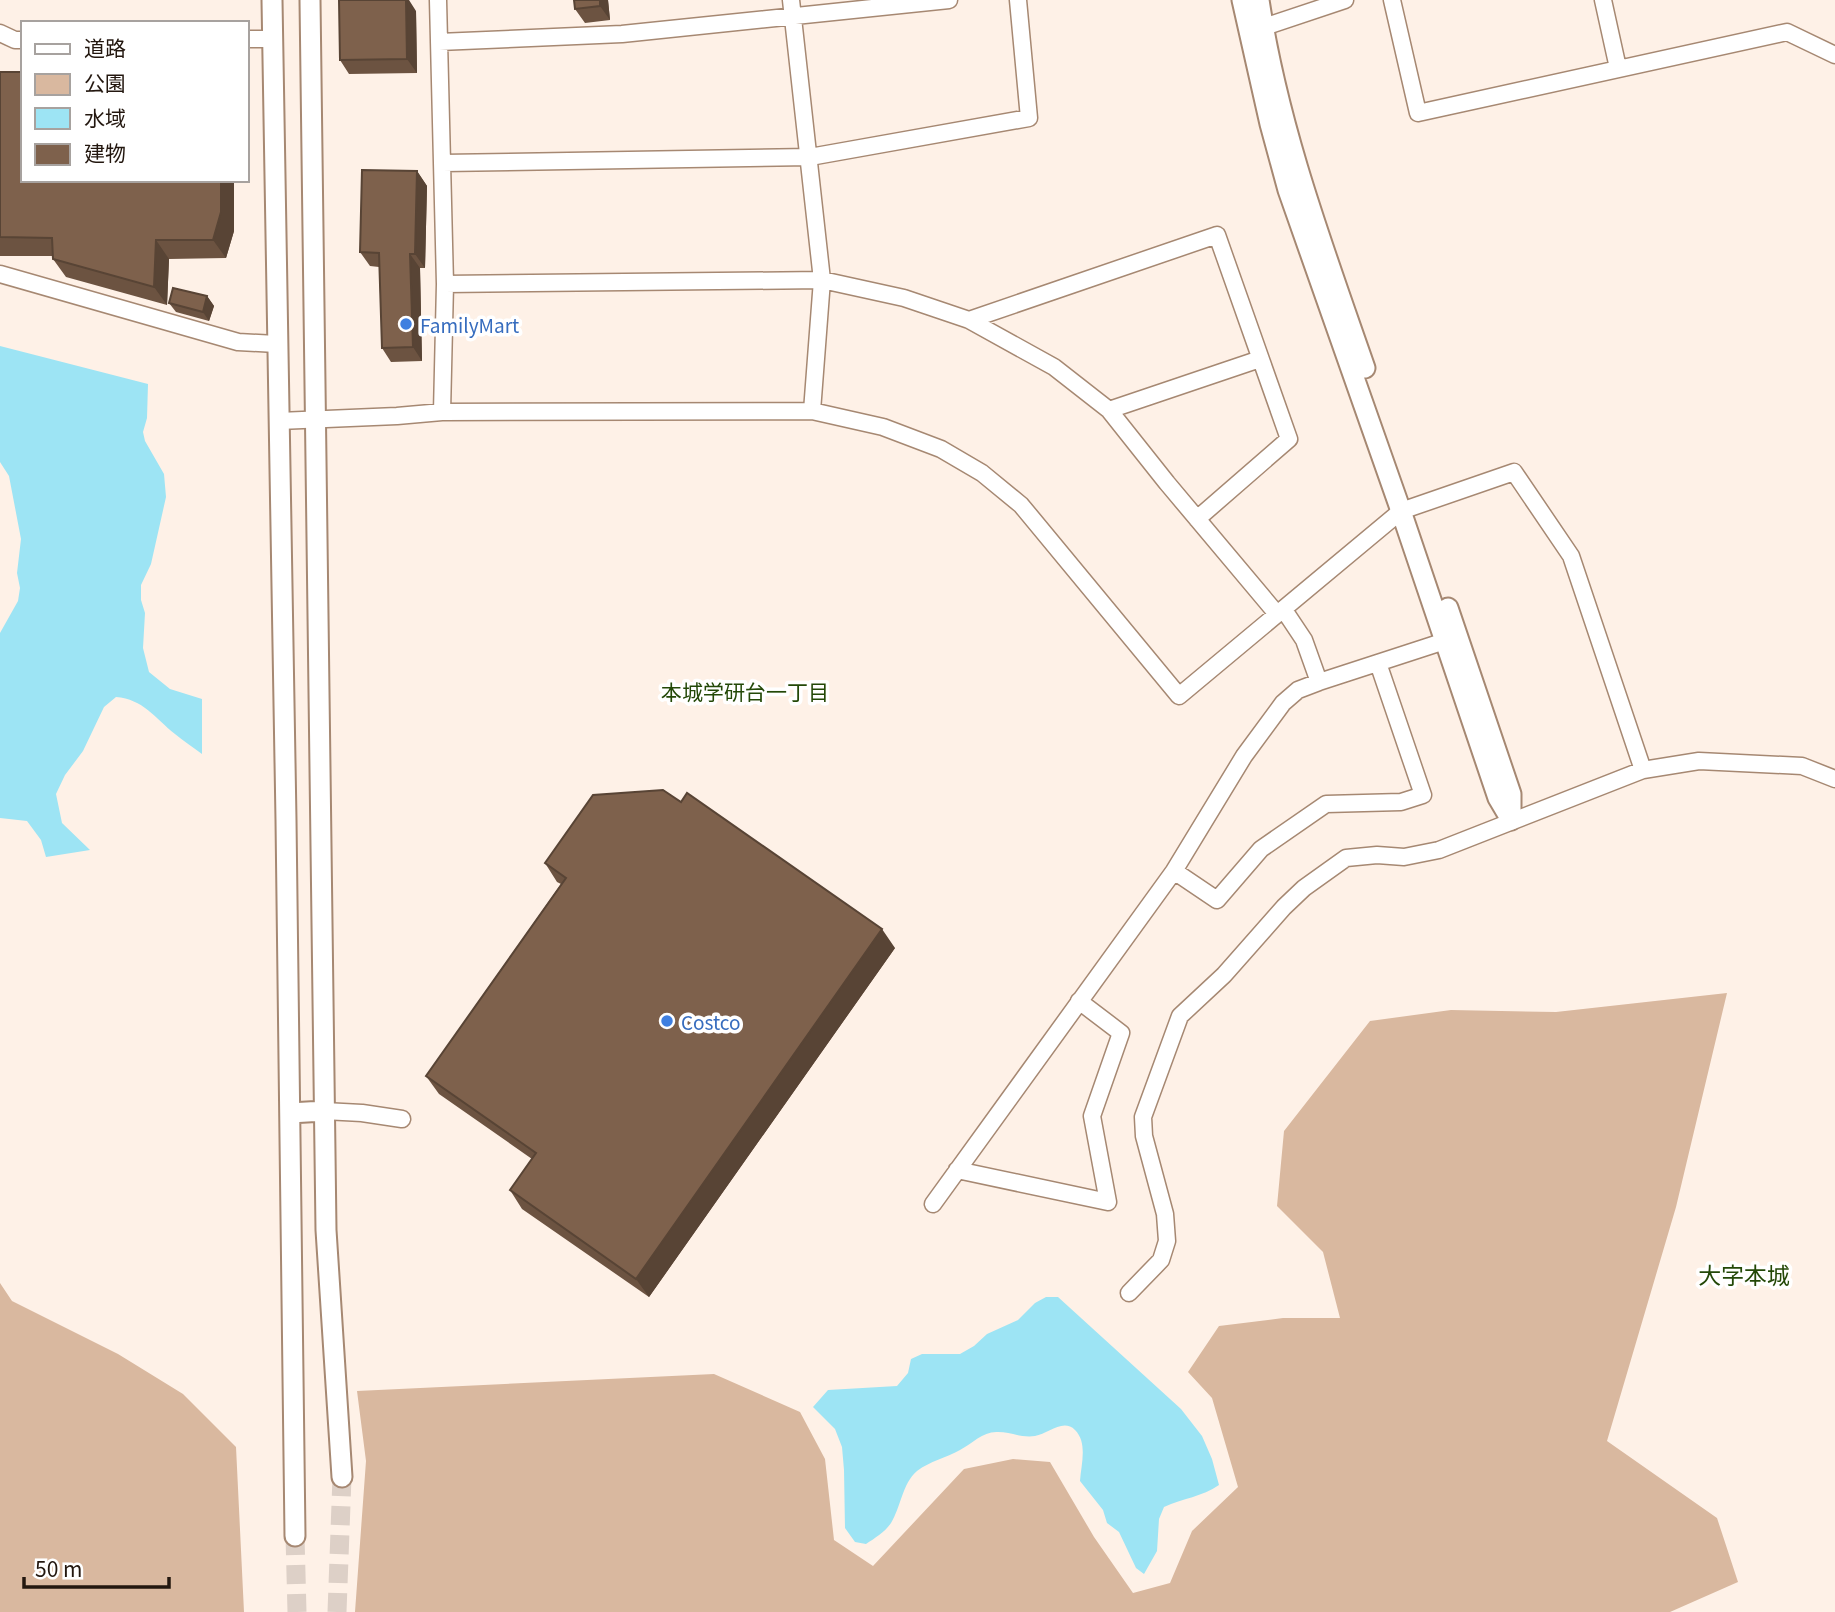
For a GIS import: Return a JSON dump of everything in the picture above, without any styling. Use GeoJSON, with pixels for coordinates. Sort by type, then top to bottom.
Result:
{"type":"FeatureCollection","features":[{"type":"Feature","properties":{"kind":"street"},"geometry":{"type":"LineString","coordinates":[[272,0],[295,1536]]}},
{"type":"Feature","properties":{"kind":"street"},"geometry":{"type":"LineString","coordinates":[[310,0],[326,1230],[342,1477]]}},
{"type":"Feature","properties":{"kind":"street"},"geometry":{"type":"LineString","coordinates":[[439,0],[445,284],[442,412]]}},
{"type":"Feature","properties":{"kind":"street"},"geometry":{"type":"LineString","coordinates":[[791,0],[822,280],[811,411]]}},
{"type":"Feature","properties":{"kind":"street"},"geometry":{"type":"LineString","coordinates":[[439,42],[622,34],[949,0]]}},
{"type":"Feature","properties":{"kind":"street"},"geometry":{"type":"LineString","coordinates":[[443,163],[810,157],[1029,118],[1018,0]]}},
{"type":"Feature","properties":{"kind":"street"},"geometry":{"type":"LineString","coordinates":[[1242,0],[1256,30]]}},
{"type":"Feature","properties":{"kind":"street"},"geometry":{"type":"LineString","coordinates":[[1259,0],[1256,30],[1270,124],[1288,190],[1511,794],[1511,820]]}},
{"type":"Feature","properties":{"kind":"street"},"geometry":{"type":"LineString","coordinates":[[1256,30],[1345,0]]}},
{"type":"Feature","properties":{"kind":"street"},"geometry":{"type":"LineString","coordinates":[[1392,0],[1418,113],[1787,32],[1835,55]]}},
{"type":"Feature","properties":{"kind":"street"},"geometry":{"type":"LineString","coordinates":[[1604,0],[1618,68]]}},
{"type":"Feature","properties":{"kind":"street"},"geometry":{"type":"LineString","coordinates":[[0,33],[21,40]]}},
{"type":"Feature","properties":{"kind":"street"},"geometry":{"type":"LineString","coordinates":[[248,39],[272,39]]}},
{"type":"Feature","properties":{"kind":"street"},"geometry":{"type":"LineString","coordinates":[[970,320],[1217,235],[1289,439],[1197,519]]}},
{"type":"Feature","properties":{"kind":"street"},"geometry":{"type":"LineString","coordinates":[[0,274],[238,342],[276,344]]}},
{"type":"Feature","properties":{"kind":"street"},"geometry":{"type":"LineString","coordinates":[[445,284],[822,280],[904,298],[970,320],[1054,368],[1109,410],[1197,519],[1304,640],[1319,682]]}},
{"type":"Feature","properties":{"kind":"street"},"geometry":{"type":"LineString","coordinates":[[1109,410],[1260,359]]}},
{"type":"Feature","properties":{"kind":"street"},"geometry":{"type":"LineString","coordinates":[[279,421],[442,412],[811,411],[883,427],[941,449],[982,473],[1021,505],[1179,696],[1407,509],[1514,472],[1571,556],[1643,770]]}},
{"type":"Feature","properties":{"kind":"street"},"geometry":{"type":"LineString","coordinates":[[1407,509],[1445,641],[1498,798],[1511,820]]}},
{"type":"Feature","properties":{"kind":"street"},"geometry":{"type":"LineString","coordinates":[[933,1204],[1174,871],[1244,757],[1283,703],[1298,690],[1445,641]]}},
{"type":"Feature","properties":{"kind":"street"},"geometry":{"type":"LineString","coordinates":[[1174,871],[1217,900],[1261,849],[1326,804],[1401,802],[1423,795],[1378,663]]}},
{"type":"Feature","properties":{"kind":"street"},"geometry":{"type":"LineString","coordinates":[[1129,1293],[1161,1261],[1167,1241],[1165,1214],[1144,1136],[1143,1117],[1181,1016],[1224,975],[1284,906],[1304,888],[1346,858],[1377,855],[1404,857],[1438,850],[1643,770],[1699,761],[1801,765],[1835,779]]}},
{"type":"Feature","properties":{"kind":"street"},"geometry":{"type":"LineString","coordinates":[[286,820],[320,819]]}},
{"type":"Feature","properties":{"kind":"street"},"geometry":{"type":"LineString","coordinates":[[957,1170],[1108,1202],[1093,1116],[1121,1033],[1079,1001]]}},
{"type":"Feature","properties":{"kind":"street"},"geometry":{"type":"LineString","coordinates":[[290,1113],[362,1113],[402,1119]]}},
{"type":"Feature","properties":{"kind":"green space"},"geometry":{"type":"Polygon","coordinates":[[[1727,993],[1676,1207],[1607,1441],[1717,1518],[1738,1582],[1670,1612],[355,1612],[366,1461],[357,1391],[714,1374],[800,1412],[825,1459],[834,1540],[873,1566],[964,1469],[1013,1459],[1050,1462],[1094,1537],[1133,1593],[1170,1583],[1192,1531],[1238,1487],[1212,1398],[1188,1372],[1219,1326],[1283,1318],[1340,1318],[1323,1252],[1277,1206],[1284,1131],[1370,1021],[1451,1010],[1556,1012],[1727,993]]]}},
{"type":"Feature","properties":{"kind":"green space"},"geometry":{"type":"Polygon","coordinates":[[[0,1283],[12,1301],[118,1354],[183,1394],[236,1447],[244,1612],[0,1612],[0,1283]]]}},
{"type":"Feature","properties":{"kind":"water"},"geometry":{"type":"Polygon","coordinates":[[[0,346],[148,384],[147,418],[143,432],[145,441],[164,474],[166,497],[151,564],[141,585],[141,600],[145,613],[143,648],[149,672],[170,689],[202,699],[202,754],[134,701],[116,697],[104,707],[83,751],[65,775],[56,794],[62,823],[90,850],[46,857],[41,840],[27,821],[0,818],[0,633],[18,601],[20,588],[17,573],[21,539],[9,476],[0,462],[0,346]]]}},
{"type":"Feature","properties":{"kind":"water"},"geometry":{"type":"Polygon","coordinates":[[[1046,1297],[1058,1297],[1181,1409],[1202,1436],[1219,1485],[1164,1507],[1159,1519],[1157,1551],[1144,1574],[1136,1568],[1119,1532],[1107,1523],[1103,1510],[1080,1481],[1083,1448],[1075,1430],[1060,1426],[1040,1435],[1030,1436],[993,1432],[917,1471],[908,1482],[889,1526],[866,1544],[855,1542],[845,1528],[842,1447],[835,1429],[813,1407],[828,1390],[897,1386],[908,1373],[911,1359],[922,1354],[960,1354],[987,1334],[1018,1320],[1035,1303],[1046,1297]]]}},
{"type":"Feature","properties":{"kind":"building"},"geometry":{"type":"Polygon","coordinates":[[[339,0],[406,0],[407,59],[340,60],[339,0]]]}},
{"type":"Feature","properties":{"kind":"building"},"geometry":{"type":"Polygon","coordinates":[[[574,0],[600,0],[600,6],[575,9],[574,0]]]}},
{"type":"Feature","properties":{"kind":"building"},"geometry":{"type":"Polygon","coordinates":[[[0,72],[21,72],[21,182],[221,182],[221,212],[213,240],[156,240],[154,287],[53,259],[52,238],[0,237],[0,72]]]}},
{"type":"Feature","properties":{"kind":"building"},"geometry":{"type":"Polygon","coordinates":[[[362,170],[417,171],[415,254],[410,254],[413,347],[382,348],[379,253],[360,252],[362,170]]]}},
{"type":"Feature","properties":{"kind":"building"},"geometry":{"type":"Polygon","coordinates":[[[173,288],[207,296],[203,312],[169,303],[173,288]]]}},
{"type":"Feature","properties":{"kind":"building","name":"Costco"},"geometry":{"type":"Polygon","coordinates":[[[663,790],[681,802],[687,793],[882,929],[636,1279],[510,1190],[536,1153],[426,1076],[566,878],[545,863],[593,795],[663,790]]]}},
{"type":"Feature","properties":{"kind":"tunnel"},"geometry":{"type":"LineString","coordinates":[[337,1612],[342,1477]]}},
{"type":"Feature","properties":{"kind":"tunnel"},"geometry":{"type":"LineString","coordinates":[[295,1536],[297,1612]]}},
{"type":"Feature","properties":{"kind":"place","name":"FamilyMart"},"geometry":{"type":"Point","coordinates":[406,324]}},
{"type":"Feature","properties":{"kind":"place","name":"Costco"},"geometry":{"type":"Point","coordinates":[667,1021]}},
{"type":"Feature","properties":{"kind":"district","name":"本城学研台一丁目"},"geometry":{"type":"Point","coordinates":[745,691]}},
{"type":"Feature","properties":{"kind":"district","name":"大字本城"},"geometry":{"type":"Point","coordinates":[1744,1274]}}]}
